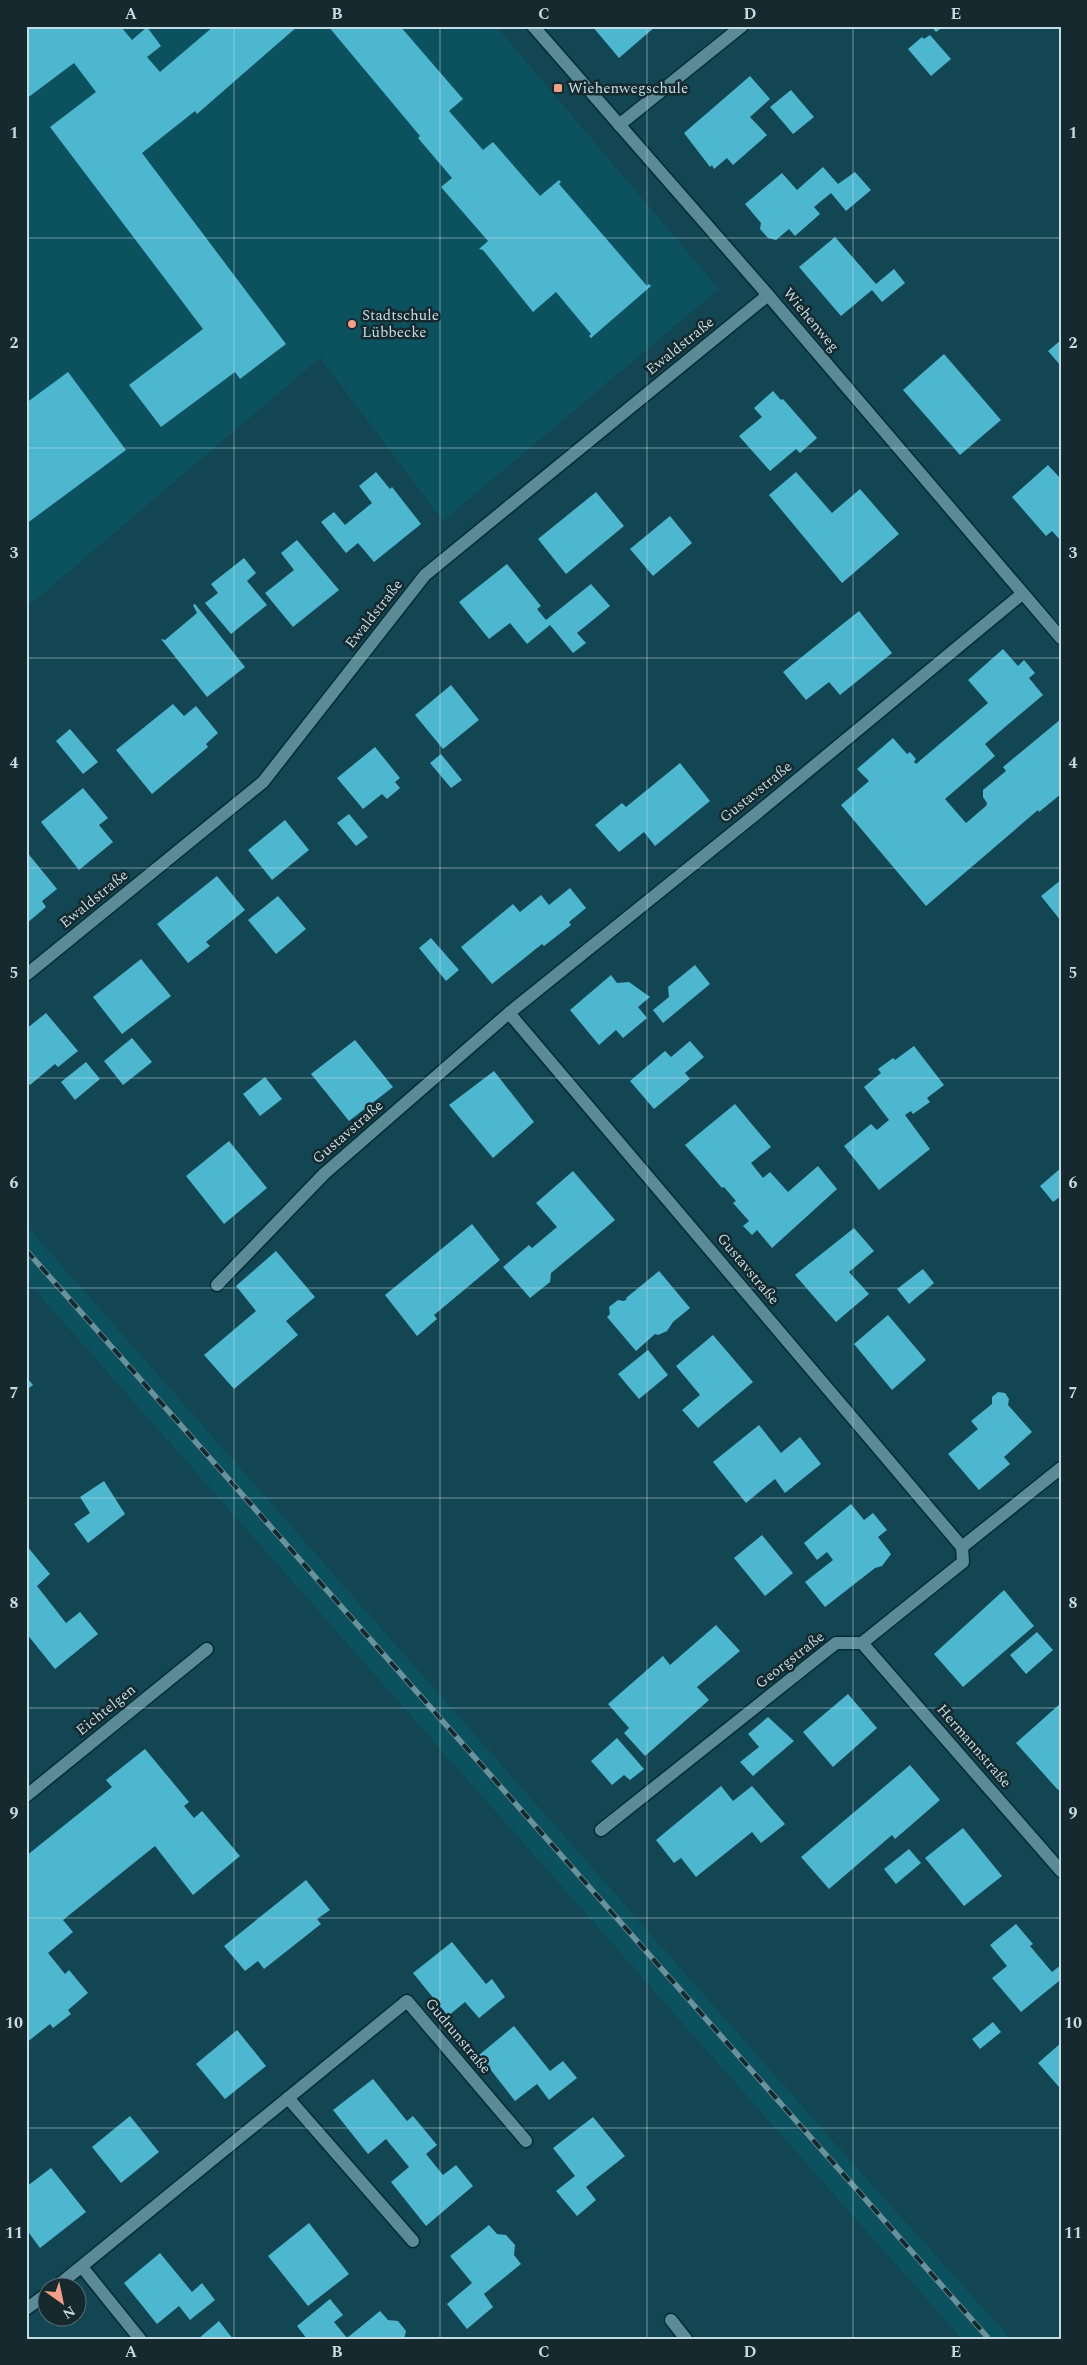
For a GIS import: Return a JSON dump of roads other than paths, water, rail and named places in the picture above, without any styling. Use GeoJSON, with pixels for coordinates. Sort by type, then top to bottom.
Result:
{"type":"FeatureCollection","features":[{"type":"Feature","properties":{"kind":"street","name":"Wiehenweg"},"geometry":{"type":"LineString","coordinates":[[533,26],[768,295],[1061,638]]}},
{"type":"Feature","properties":{"kind":"street"},"geometry":{"type":"LineString","coordinates":[[619,125],[742,26]]}},
{"type":"Feature","properties":{"kind":"street","name":"Ewaldstraße"},"geometry":{"type":"LineString","coordinates":[[26,975],[263,782],[425,575],[768,295]]}},
{"type":"Feature","properties":{"kind":"street","name":"Gustavstraße"},"geometry":{"type":"LineString","coordinates":[[216,1285],[324,1174],[509,1013],[756,814],[1022,594]]}},
{"type":"Feature","properties":{"kind":"street","name":"Gustavstraße"},"geometry":{"type":"LineString","coordinates":[[509,1013],[962,1546]]}},
{"type":"Feature","properties":{"kind":"street"},"geometry":{"type":"LineString","coordinates":[[862,1643],[964,1562],[962,1546],[1061,1468]]}},
{"type":"Feature","properties":{"kind":"street","name":"Georgstraße"},"geometry":{"type":"LineString","coordinates":[[601,1830],[836,1643],[862,1643]]}},
{"type":"Feature","properties":{"kind":"street","name":"Hermannstraße"},"geometry":{"type":"LineString","coordinates":[[862,1643],[1061,1871]]}},
{"type":"Feature","properties":{"kind":"street","name":"Eichtelgen"},"geometry":{"type":"LineString","coordinates":[[26,1796],[207,1649]]}},
{"type":"Feature","properties":{"kind":"street","name":"Gudrunstraße"},"geometry":{"type":"LineString","coordinates":[[68,2278],[407,2001],[526,2141]]}},
{"type":"Feature","properties":{"kind":"street"},"geometry":{"type":"LineString","coordinates":[[288,2098],[413,2241]]}},
{"type":"Feature","properties":{"kind":"street"},"geometry":{"type":"LineString","coordinates":[[82,2267],[140,2339]]}},
{"type":"Feature","properties":{"kind":"street"},"geometry":{"type":"LineString","coordinates":[[26,2309],[38,2300]]}},
{"type":"Feature","properties":{"kind":"street"},"geometry":{"type":"LineString","coordinates":[[671,2320],[686,2339]]}},
{"type":"Feature","properties":{"kind":"railway"},"geometry":{"type":"LineString","coordinates":[[26,1250],[989,2339]]}},
{"type":"Feature","properties":{"kind":"place","name":"Wiehenwegschule"},"geometry":{"type":"Point","coordinates":[558,88]}},
{"type":"Feature","properties":{"kind":"place","name":"Stadtschule Lübbecke"},"geometry":{"type":"Point","coordinates":[352,324]}}]}
